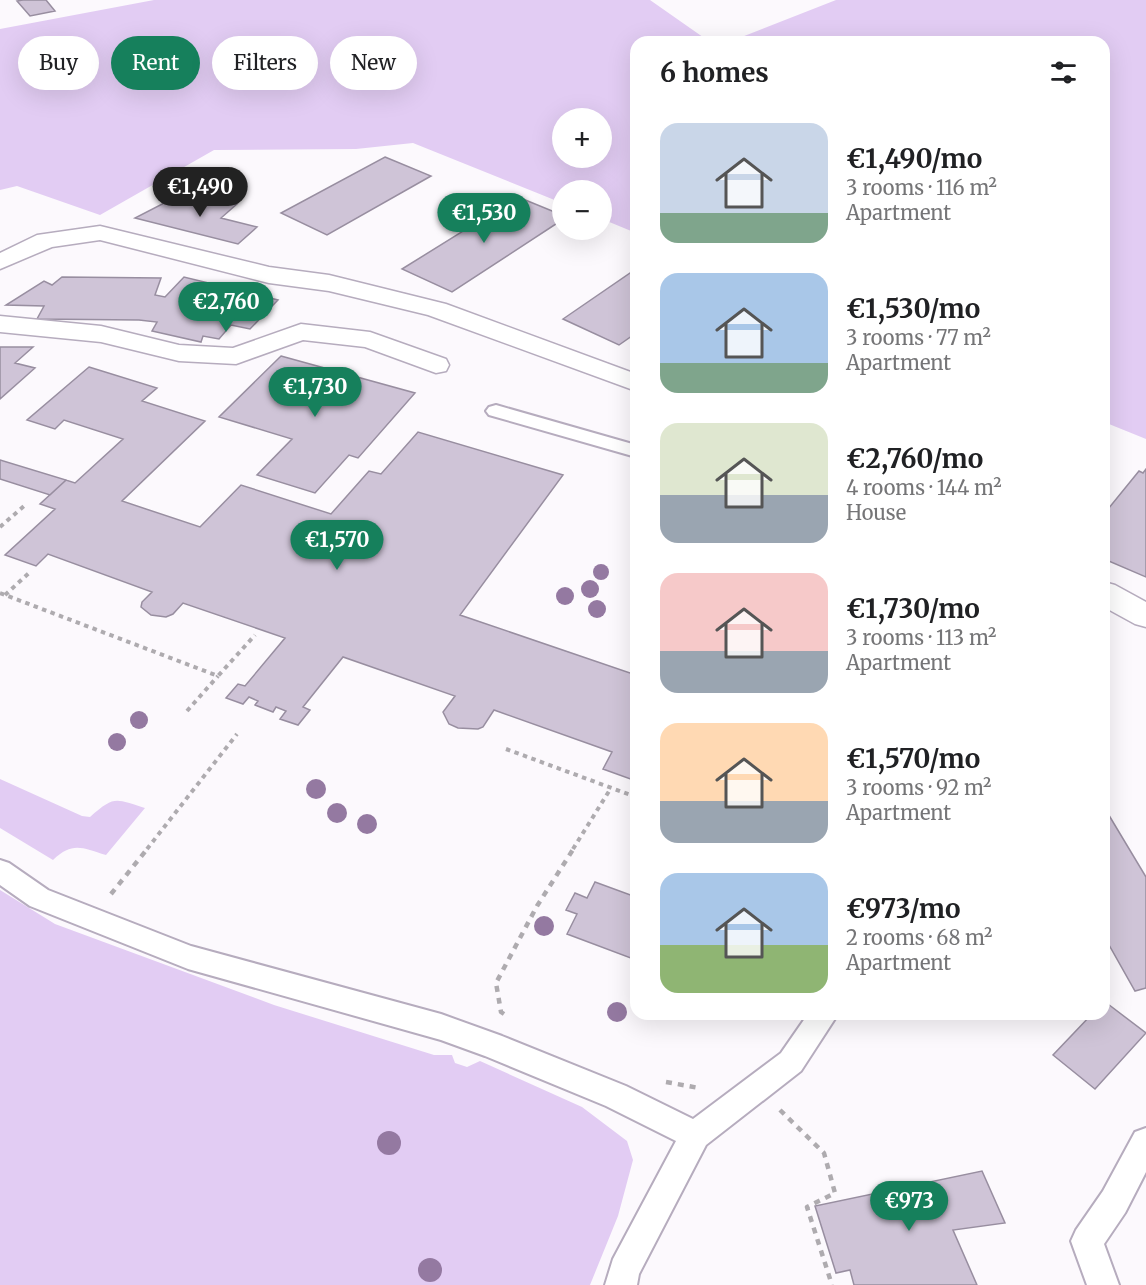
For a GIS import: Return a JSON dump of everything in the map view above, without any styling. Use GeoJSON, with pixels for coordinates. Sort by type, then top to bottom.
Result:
{"type":"FeatureCollection","features":[{"type":"Feature","properties":{"kind":"street"},"geometry":{"type":"LineString","coordinates":[[0,262],[46,240],[100,233],[269,275],[329,283],[437,309],[630,381]]}},
{"type":"Feature","properties":{"kind":"street"},"geometry":{"type":"LineString","coordinates":[[0,324],[101,334],[179,353],[236,356],[301,332],[370,340],[436,364]]}},
{"type":"Feature","properties":{"kind":"street"},"geometry":{"type":"LineString","coordinates":[[1110,596],[1146,616]]}},
{"type":"Feature","properties":{"kind":"lane"},"geometry":{"type":"LineString","coordinates":[[496,411],[630,449]]}},
{"type":"Feature","properties":{"kind":"lane"},"geometry":{"type":"LineString","coordinates":[[0,871],[39,898],[188,957],[441,1027],[492,1045],[616,1096],[695,1135]]}},
{"type":"Feature","properties":{"kind":"lane"},"geometry":{"type":"LineString","coordinates":[[621,1285],[624,1270],[695,1135],[791,1062],[820,1020]]}},
{"type":"Feature","properties":{"kind":"lane"},"geometry":{"type":"LineString","coordinates":[[1103,1285],[1087,1241],[1114,1202],[1146,1142]]}},
{"type":"Feature","properties":{"kind":"path"},"geometry":{"type":"LineString","coordinates":[[0,527],[24,506]]}},
{"type":"Feature","properties":{"kind":"path"},"geometry":{"type":"LineString","coordinates":[[2,594],[30,572]]}},
{"type":"Feature","properties":{"kind":"path"},"geometry":{"type":"LineString","coordinates":[[2,594],[218,676]]}},
{"type":"Feature","properties":{"kind":"path"},"geometry":{"type":"LineString","coordinates":[[187,711],[255,635]]}},
{"type":"Feature","properties":{"kind":"path"},"geometry":{"type":"LineString","coordinates":[[115,890],[190,791],[237,734]]}},
{"type":"Feature","properties":{"kind":"path"},"geometry":{"type":"LineString","coordinates":[[506,749],[630,795]]}},
{"type":"Feature","properties":{"kind":"path"},"geometry":{"type":"LineString","coordinates":[[509,1017],[501,1012],[496,983],[537,906],[611,788]]}},
{"type":"Feature","properties":{"kind":"path"},"geometry":{"type":"LineString","coordinates":[[655,1080],[696,1089],[706,1085]]}},
{"type":"Feature","properties":{"kind":"path"},"geometry":{"type":"LineString","coordinates":[[758,1088],[824,1153],[835,1193],[807,1207],[832,1285]]}},
{"type":"Feature","properties":{"kind":"shaded area"},"geometry":{"type":"Polygon","coordinates":[[[154,0],[650,0],[701,36],[630,36],[630,231],[612,223],[612,180],[552,180],[552,199],[413,143],[356,149],[214,150],[100,215],[17,186],[0,190],[0,29],[154,0]]]}},
{"type":"Feature","properties":{"kind":"shaded area"},"geometry":{"type":"Polygon","coordinates":[[[836,0],[1146,0],[1146,439],[1110,424],[1110,36],[744,36],[836,0]]]}},
{"type":"Feature","properties":{"kind":"shaded area"},"geometry":{"type":"Polygon","coordinates":[[[0,779],[82,816],[90,817],[105,805],[116,801],[145,808],[106,855],[84,848],[72,848],[53,860],[0,828],[0,779]]]}},
{"type":"Feature","properties":{"kind":"shaded area"},"geometry":{"type":"Polygon","coordinates":[[[0,890],[55,924],[274,1005],[434,1055],[452,1055],[455,1063],[467,1067],[480,1061],[582,1107],[627,1141],[633,1160],[618,1216],[590,1285],[0,1285],[0,890]]]}},
{"type":"Feature","properties":{"kind":"building"},"geometry":{"type":"Polygon","coordinates":[[[46,0],[55,11],[30,16],[17,1],[46,0]]]}},
{"type":"Feature","properties":{"kind":"building"},"geometry":{"type":"Polygon","coordinates":[[[385,157],[431,176],[327,235],[281,213],[385,157]]]}},
{"type":"Feature","properties":{"kind":"building"},"geometry":{"type":"Polygon","coordinates":[[[192,193],[237,204],[221,218],[257,227],[238,244],[135,218],[166,202],[177,205],[192,193]]]}},
{"type":"Feature","properties":{"kind":"building"},"geometry":{"type":"Polygon","coordinates":[[[518,197],[552,211],[552,227],[452,292],[402,269],[518,197]]]}},
{"type":"Feature","properties":{"kind":"building"},"geometry":{"type":"Polygon","coordinates":[[[630,273],[630,337],[619,345],[563,319],[630,273]]]}},
{"type":"Feature","properties":{"kind":"building"},"geometry":{"type":"Polygon","coordinates":[[[62,277],[161,278],[155,295],[165,297],[184,277],[278,300],[250,329],[231,325],[219,339],[203,336],[201,342],[152,331],[157,322],[37,319],[44,306],[6,305],[44,281],[52,285],[62,277]]]}},
{"type":"Feature","properties":{"kind":"building"},"geometry":{"type":"Polygon","coordinates":[[[0,347],[33,347],[15,363],[35,368],[0,399],[0,347]]]}},
{"type":"Feature","properties":{"kind":"building"},"geometry":{"type":"Polygon","coordinates":[[[281,356],[415,393],[358,458],[349,455],[315,493],[257,475],[292,439],[219,417],[281,356]]]}},
{"type":"Feature","properties":{"kind":"building"},"geometry":{"type":"Polygon","coordinates":[[[89,367],[157,388],[142,401],[205,421],[122,501],[200,527],[241,485],[331,514],[369,471],[381,474],[418,432],[563,475],[460,615],[630,673],[630,779],[603,769],[612,752],[494,710],[483,727],[458,728],[449,724],[443,712],[455,696],[343,657],[303,707],[310,710],[298,725],[280,719],[286,711],[276,707],[273,712],[255,705],[258,701],[249,697],[243,704],[226,698],[238,684],[245,686],[285,638],[183,603],[173,614],[166,617],[151,615],[141,607],[142,602],[152,592],[48,554],[36,566],[5,555],[55,509],[40,504],[66,480],[75,483],[123,439],[64,420],[55,429],[27,420],[89,367]]]}},
{"type":"Feature","properties":{"kind":"building"},"geometry":{"type":"Polygon","coordinates":[[[0,460],[66,480],[50,495],[0,479],[0,460]]]}},
{"type":"Feature","properties":{"kind":"building"},"geometry":{"type":"Polygon","coordinates":[[[1146,469],[1146,577],[1110,562],[1110,507],[1139,471],[1143,473],[1146,469]]]}},
{"type":"Feature","properties":{"kind":"building"},"geometry":{"type":"Polygon","coordinates":[[[1110,817],[1146,877],[1146,988],[1135,991],[1110,947],[1110,817]]]}},
{"type":"Feature","properties":{"kind":"building"},"geometry":{"type":"Polygon","coordinates":[[[595,882],[630,895],[630,958],[567,934],[577,914],[566,910],[575,893],[587,898],[595,882]]]}},
{"type":"Feature","properties":{"kind":"building"},"geometry":{"type":"Polygon","coordinates":[[[1110,1006],[1146,1033],[1095,1089],[1053,1055],[1086,1020],[1110,1020],[1110,1006]]]}},
{"type":"Feature","properties":{"kind":"building"},"geometry":{"type":"Polygon","coordinates":[[[982,1171],[1005,1223],[953,1230],[977,1285],[854,1285],[850,1270],[836,1273],[815,1206],[982,1171]]]}}]}
